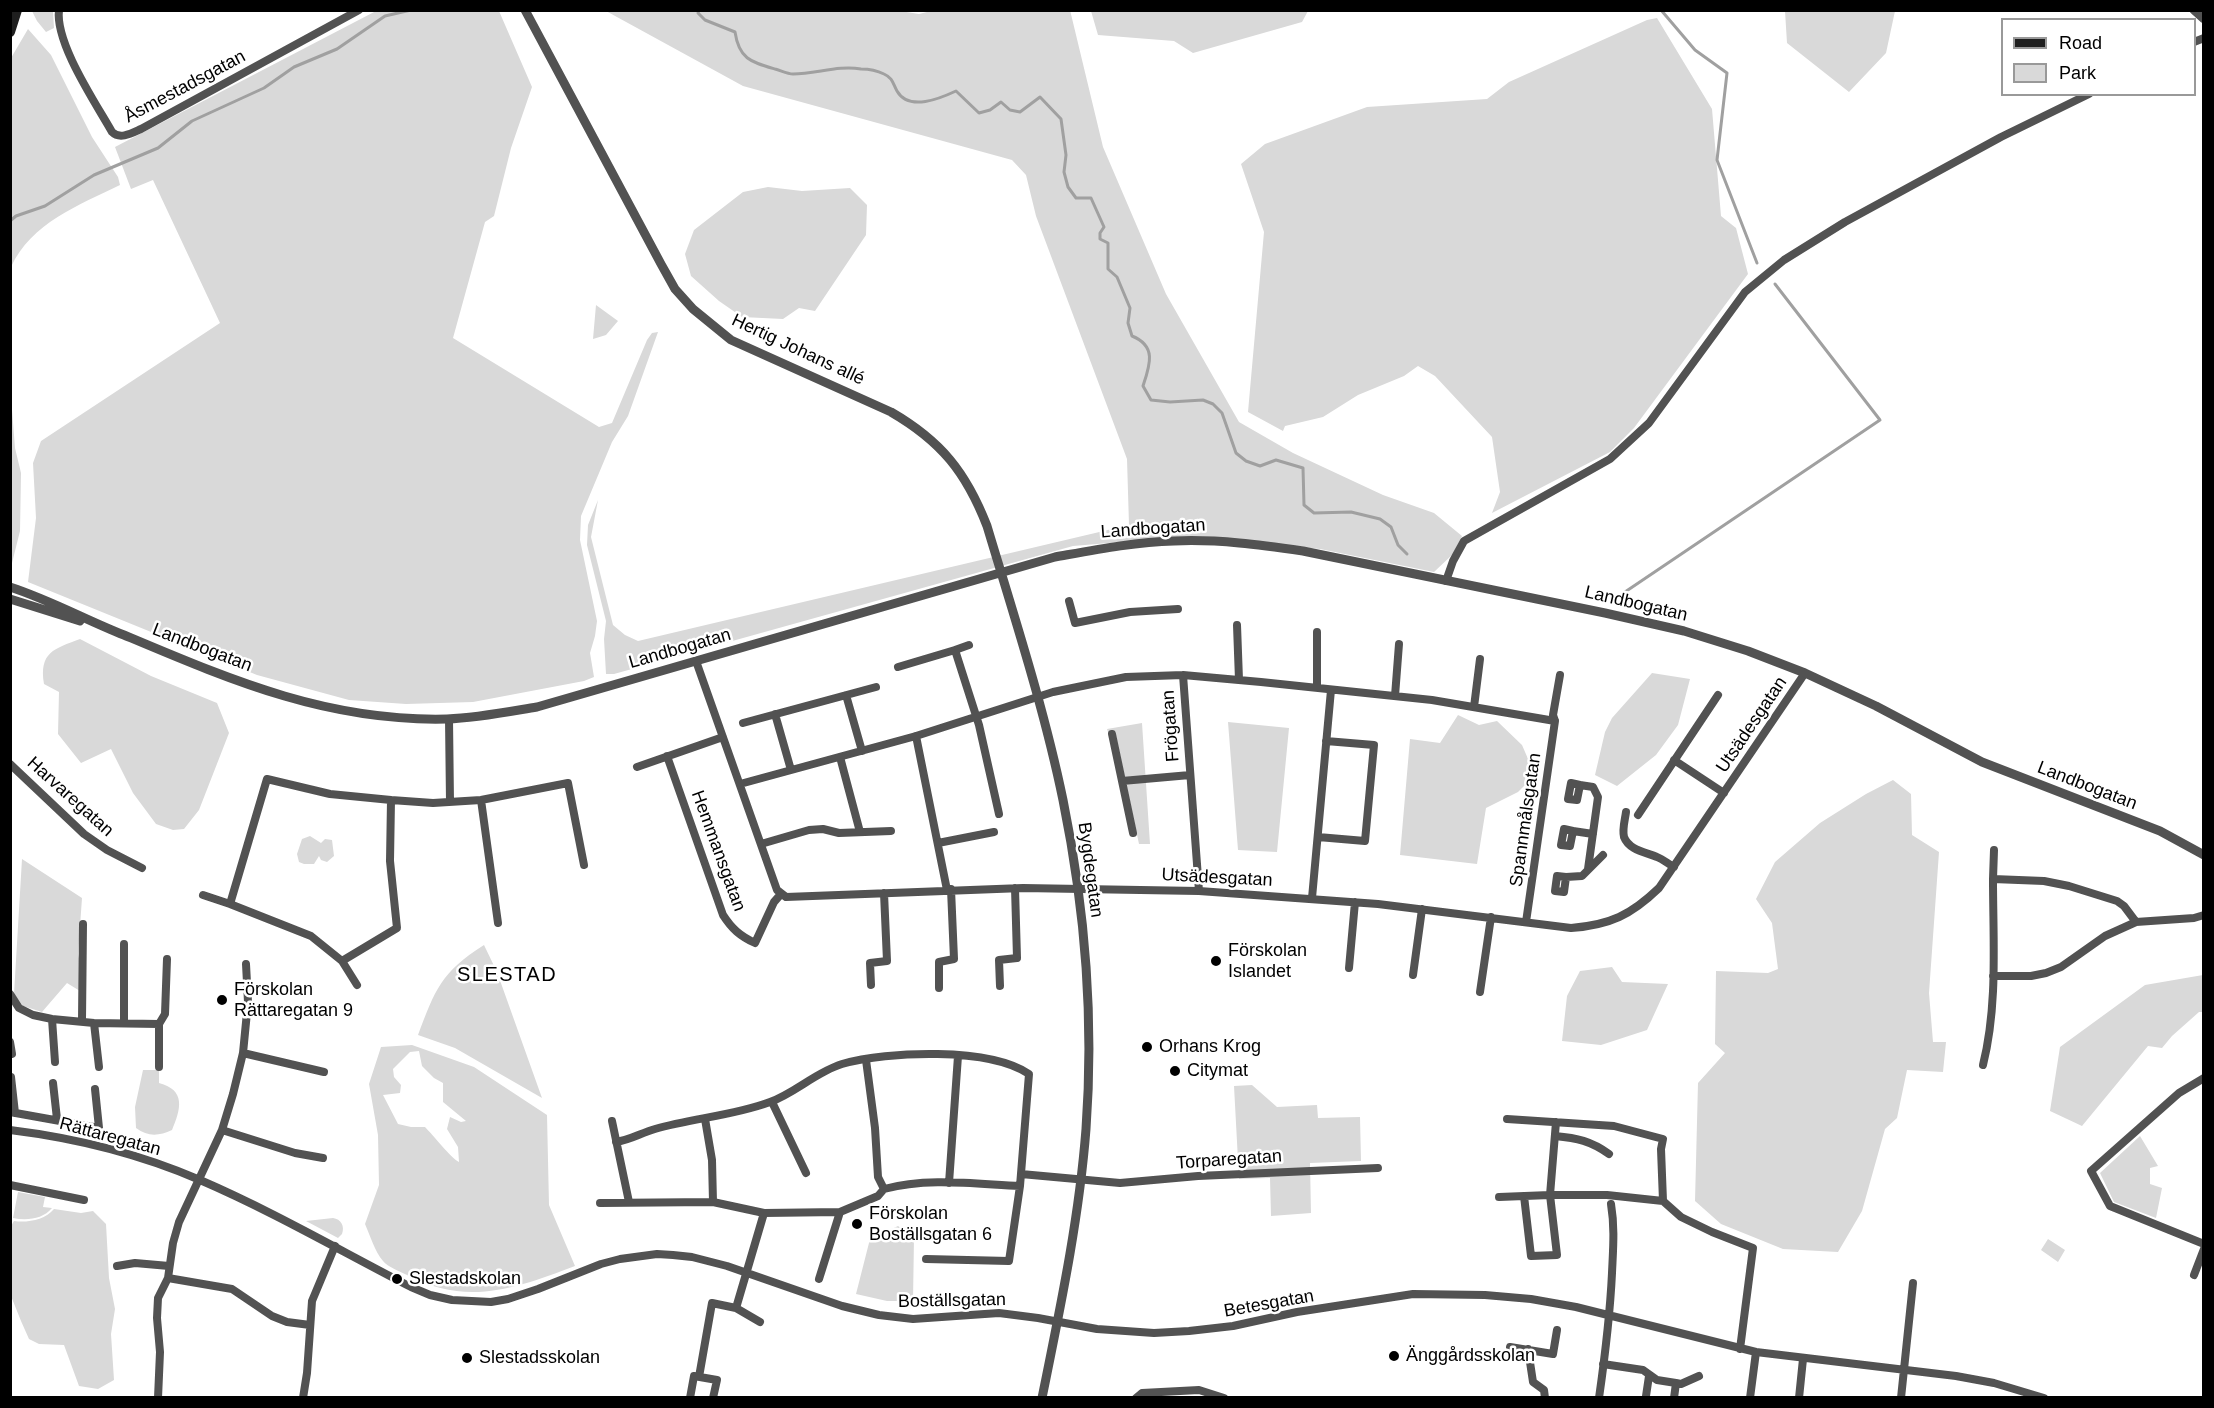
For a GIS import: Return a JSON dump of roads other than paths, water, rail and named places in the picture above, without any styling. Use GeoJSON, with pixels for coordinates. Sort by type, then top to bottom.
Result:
{"type":"FeatureCollection","features":[{"type":"Feature","properties":{"kind":"main road"},"geometry":{"type":"LineString","coordinates":[[10,32],[18,10]]}},
{"type":"Feature","properties":{"kind":"street","name":"Åsmestadsgatan"},"geometry":{"type":"LineString","coordinates":[[59,10],[59,29],[64,46],[112,132],[121,136],[141,129],[359,10]]}},
{"type":"Feature","properties":{"kind":"street","name":"Hertig Johans allé"},"geometry":{"type":"LineString","coordinates":[[525,10],[646,237],[680,295],[711,325],[731,340],[891,412],[931,438],[954,463],[977,501],[1001,572]]}},
{"type":"Feature","properties":{"kind":"street"},"geometry":{"type":"LineString","coordinates":[[2194,10],[2204,20]]}},
{"type":"Feature","properties":{"kind":"street"},"geometry":{"type":"LineString","coordinates":[[1446,581],[1453,561],[1464,542],[1610,459],[1626,445],[1649,423],[1745,292],[1784,260],[1855,216],[2001,137],[2085,96]]}},
{"type":"Feature","properties":{"kind":"street","name":"Landbogatan"},"geometry":{"type":"LineString","coordinates":[[11,592],[227,677],[300,702],[335,711],[373,716],[449,719],[493,715],[537,707],[1055,557],[1099,549],[1175,541],[1219,541],[1304,551],[1684,631],[1748,651],[1805,673],[1876,706],[1982,762],[2160,831],[2204,855]]}},
{"type":"Feature","properties":{"kind":"street","name":"Bygdegatan"},"geometry":{"type":"LineString","coordinates":[[1001,572],[1037,696],[1063,798],[1078,888],[1087,1000],[1086,1128],[1081,1180],[1058,1322],[1042,1398]]}},
{"type":"Feature","properties":{"kind":"street"},"geometry":{"type":"LineString","coordinates":[[1069,601],[1075,623],[1130,612],[1178,609]]}},
{"type":"Feature","properties":{"kind":"street"},"geometry":{"type":"LineString","coordinates":[[1237,625],[1239,680]]}},
{"type":"Feature","properties":{"kind":"street"},"geometry":{"type":"LineString","coordinates":[[1317,632],[1317,688]]}},
{"type":"Feature","properties":{"kind":"street"},"geometry":{"type":"LineString","coordinates":[[1395,696],[1399,644]]}},
{"type":"Feature","properties":{"kind":"street"},"geometry":{"type":"LineString","coordinates":[[898,667],[969,645]]}},
{"type":"Feature","properties":{"kind":"street"},"geometry":{"type":"LineString","coordinates":[[955,650],[977,717],[999,814]]}},
{"type":"Feature","properties":{"kind":"street"},"geometry":{"type":"LineString","coordinates":[[1474,707],[1480,659]]}},
{"type":"Feature","properties":{"kind":"street"},"geometry":{"type":"LineString","coordinates":[[696,661],[777,890],[781,894],[792,897],[949,889],[1078,888]]}},
{"type":"Feature","properties":{"kind":"street","name":"Utsädesgatan"},"geometry":{"type":"LineString","coordinates":[[1078,888],[1199,891],[1312,898],[1571,928],[1597,926],[1635,910],[1659,888],[1805,673]]}},
{"type":"Feature","properties":{"kind":"street"},"geometry":{"type":"LineString","coordinates":[[740,784],[916,736],[1037,696],[1125,677],[1183,675],[1395,696],[1474,707],[1555,722]]}},
{"type":"Feature","properties":{"kind":"street","name":"Frögatan"},"geometry":{"type":"LineString","coordinates":[[1183,675],[1199,891]]}},
{"type":"Feature","properties":{"kind":"street","name":"Spannmålsgatan"},"geometry":{"type":"LineString","coordinates":[[1526,922],[1560,675]]}},
{"type":"Feature","properties":{"kind":"street"},"geometry":{"type":"LineString","coordinates":[[743,723],[876,687]]}},
{"type":"Feature","properties":{"kind":"street"},"geometry":{"type":"LineString","coordinates":[[1312,898],[1330,690]]}},
{"type":"Feature","properties":{"kind":"street"},"geometry":{"type":"LineString","coordinates":[[1638,816],[1718,694]]}},
{"type":"Feature","properties":{"kind":"street"},"geometry":{"type":"LineString","coordinates":[[846,695],[862,751]]}},
{"type":"Feature","properties":{"kind":"street"},"geometry":{"type":"LineString","coordinates":[[775,714],[791,770]]}},
{"type":"Feature","properties":{"kind":"street"},"geometry":{"type":"LineString","coordinates":[[449,719],[450,802]]}},
{"type":"Feature","properties":{"kind":"street"},"geometry":{"type":"LineString","coordinates":[[1112,734],[1133,833]]}},
{"type":"Feature","properties":{"kind":"street"},"geometry":{"type":"LineString","coordinates":[[916,736],[949,889],[954,959],[939,962],[939,988]]}},
{"type":"Feature","properties":{"kind":"street"},"geometry":{"type":"LineString","coordinates":[[637,767],[723,737]]}},
{"type":"Feature","properties":{"kind":"street"},"geometry":{"type":"LineString","coordinates":[[1318,837],[1365,841],[1374,745],[1326,741]]}},
{"type":"Feature","properties":{"kind":"street","name":"Hemmansgatan"},"geometry":{"type":"LineString","coordinates":[[667,756],[723,915],[732,928],[741,937],[759,945],[774,902],[781,894]]}},
{"type":"Feature","properties":{"kind":"street"},"geometry":{"type":"LineString","coordinates":[[840,757],[860,832]]}},
{"type":"Feature","properties":{"kind":"street","name":"Utsädesgatan"},"geometry":{"type":"LineString","coordinates":[[1674,760],[1724,793]]}},
{"type":"Feature","properties":{"kind":"street","name":"Harvaregatan"},"geometry":{"type":"LineString","coordinates":[[10,764],[84,834],[107,850],[142,868]]}},
{"type":"Feature","properties":{"kind":"street","name":"Frögatan"},"geometry":{"type":"LineString","coordinates":[[1122,781],[1190,775]]}},
{"type":"Feature","properties":{"kind":"street"},"geometry":{"type":"LineString","coordinates":[[230,904],[267,779],[330,794],[392,800],[450,802],[481,800],[572,782],[584,865]]}},
{"type":"Feature","properties":{"kind":"street"},"geometry":{"type":"LineString","coordinates":[[1580,784],[1593,787],[1597,792],[1588,869]]}},
{"type":"Feature","properties":{"kind":"street"},"geometry":{"type":"LineString","coordinates":[[342,961],[397,928],[390,861],[392,800]]}},
{"type":"Feature","properties":{"kind":"street"},"geometry":{"type":"LineString","coordinates":[[481,800],[498,923]]}},
{"type":"Feature","properties":{"kind":"street"},"geometry":{"type":"LineString","coordinates":[[1626,812],[1623,830],[1629,845],[1641,852],[1658,857],[1674,867]]}},
{"type":"Feature","properties":{"kind":"street"},"geometry":{"type":"LineString","coordinates":[[761,844],[810,830],[823,829],[839,833],[891,831]]}},
{"type":"Feature","properties":{"kind":"street"},"geometry":{"type":"LineString","coordinates":[[1573,831],[1593,834]]}},
{"type":"Feature","properties":{"kind":"street"},"geometry":{"type":"LineString","coordinates":[[938,843],[994,832]]}},
{"type":"Feature","properties":{"kind":"street"},"geometry":{"type":"LineString","coordinates":[[1983,1065],[1989,1043],[1993,976],[1994,850]]}},
{"type":"Feature","properties":{"kind":"street"},"geometry":{"type":"LineString","coordinates":[[1566,877],[1582,876],[1603,855]]}},
{"type":"Feature","properties":{"kind":"street"},"geometry":{"type":"LineString","coordinates":[[1993,879],[2044,881],[2069,886],[2117,901],[2124,906],[2136,922]]}},
{"type":"Feature","properties":{"kind":"street"},"geometry":{"type":"LineString","coordinates":[[1000,986],[999,960],[1017,958],[1015,888]]}},
{"type":"Feature","properties":{"kind":"street"},"geometry":{"type":"LineString","coordinates":[[871,985],[870,963],[887,961],[884,892]]}},
{"type":"Feature","properties":{"kind":"street"},"geometry":{"type":"LineString","coordinates":[[203,895],[311,936],[342,961],[357,985]]}},
{"type":"Feature","properties":{"kind":"street"},"geometry":{"type":"LineString","coordinates":[[1349,968],[1355,902]]}},
{"type":"Feature","properties":{"kind":"street"},"geometry":{"type":"LineString","coordinates":[[1413,975],[1422,909]]}},
{"type":"Feature","properties":{"kind":"street"},"geometry":{"type":"LineString","coordinates":[[1993,976],[2031,976],[2046,973],[2061,967],[2105,936],[2136,922],[2194,918],[2204,915]]}},
{"type":"Feature","properties":{"kind":"street"},"geometry":{"type":"LineString","coordinates":[[1480,992],[1491,917]]}},
{"type":"Feature","properties":{"kind":"street"},"geometry":{"type":"LineString","coordinates":[[82,1020],[83,924]]}},
{"type":"Feature","properties":{"kind":"street"},"geometry":{"type":"LineString","coordinates":[[124,944],[124,1022]]}},
{"type":"Feature","properties":{"kind":"street"},"geometry":{"type":"LineString","coordinates":[[159,1067],[159,1024],[165,1014],[167,959]]}},
{"type":"Feature","properties":{"kind":"street"},"geometry":{"type":"LineString","coordinates":[[158,1398],[160,1353],[156,1308],[158,1298],[168,1278],[179,1222],[222,1130],[243,1053],[248,1002],[246,964]]}},
{"type":"Feature","properties":{"kind":"street"},"geometry":{"type":"LineString","coordinates":[[10,994],[19,1008],[33,1015],[52,1019],[82,1020],[94,1023],[159,1024]]}},
{"type":"Feature","properties":{"kind":"street"},"geometry":{"type":"LineString","coordinates":[[10,1012],[19,1008]]}},
{"type":"Feature","properties":{"kind":"street"},"geometry":{"type":"LineString","coordinates":[[52,1019],[55,1062]]}},
{"type":"Feature","properties":{"kind":"street"},"geometry":{"type":"LineString","coordinates":[[94,1023],[99,1067]]}},
{"type":"Feature","properties":{"kind":"street"},"geometry":{"type":"LineString","coordinates":[[10,1042],[12,1054]]}},
{"type":"Feature","properties":{"kind":"street"},"geometry":{"type":"LineString","coordinates":[[243,1053],[324,1072]]}},
{"type":"Feature","properties":{"kind":"street"},"geometry":{"type":"LineString","coordinates":[[616,1143],[653,1129],[742,1111],[772,1102],[841,1065],[866,1060],[904,1055],[958,1056],[984,1058],[1021,1068],[1029,1074],[1020,1186],[1009,1261],[926,1259]]}},
{"type":"Feature","properties":{"kind":"street"},"geometry":{"type":"LineString","coordinates":[[949,1183],[958,1056]]}},
{"type":"Feature","properties":{"kind":"street"},"geometry":{"type":"LineString","coordinates":[[866,1060],[875,1128],[878,1177],[884,1189]]}},
{"type":"Feature","properties":{"kind":"street"},"geometry":{"type":"LineString","coordinates":[[10,1077],[13,1113],[99,1128],[95,1089]]}},
{"type":"Feature","properties":{"kind":"street"},"geometry":{"type":"LineString","coordinates":[[2204,1078],[2179,1094],[2091,1171],[2110,1206],[2204,1244]]}},
{"type":"Feature","properties":{"kind":"street"},"geometry":{"type":"LineString","coordinates":[[53,1083],[57,1119]]}},
{"type":"Feature","properties":{"kind":"street"},"geometry":{"type":"LineString","coordinates":[[772,1102],[806,1173]]}},
{"type":"Feature","properties":{"kind":"street"},"geometry":{"type":"LineString","coordinates":[[705,1119],[712,1160],[713,1202]]}},
{"type":"Feature","properties":{"kind":"street"},"geometry":{"type":"LineString","coordinates":[[1507,1119],[1614,1126],[1664,1139],[1661,1149],[1663,1201]]}},
{"type":"Feature","properties":{"kind":"street"},"geometry":{"type":"LineString","coordinates":[[612,1121],[629,1202]]}},
{"type":"Feature","properties":{"kind":"street"},"geometry":{"type":"LineString","coordinates":[[1524,1196],[1531,1256],[1557,1255],[1550,1195],[1556,1122]]}},
{"type":"Feature","properties":{"kind":"street"},"geometry":{"type":"LineString","coordinates":[[222,1130],[286,1150],[323,1158]]}},
{"type":"Feature","properties":{"kind":"street","name":"Rättaregatan"},"geometry":{"type":"LineString","coordinates":[[10,1131],[84,1142],[199,1180],[430,1295],[474,1302],[508,1299],[583,1271]]}},
{"type":"Feature","properties":{"kind":"street"},"geometry":{"type":"LineString","coordinates":[[1555,1136],[1581,1138],[1596,1144],[1609,1154]]}},
{"type":"Feature","properties":{"kind":"street","name":"Torparegatan"},"geometry":{"type":"LineString","coordinates":[[1081,1180],[1120,1184],[1198,1176],[1378,1168]]}},
{"type":"Feature","properties":{"kind":"street"},"geometry":{"type":"LineString","coordinates":[[1021,1174],[1081,1180]]}},
{"type":"Feature","properties":{"kind":"street"},"geometry":{"type":"LineString","coordinates":[[600,1203],[713,1202],[764,1213],[840,1212],[878,1196],[884,1189],[898,1185],[949,1183],[1020,1186]]}},
{"type":"Feature","properties":{"kind":"street"},"geometry":{"type":"LineString","coordinates":[[10,1185],[84,1200]]}},
{"type":"Feature","properties":{"kind":"street"},"geometry":{"type":"LineString","coordinates":[[1499,1197],[1607,1195],[1663,1201],[1682,1217],[1753,1248],[1740,1349]]}},
{"type":"Feature","properties":{"kind":"street"},"geometry":{"type":"LineString","coordinates":[[1599,1398],[1609,1315],[1615,1225],[1611,1204]]}},
{"type":"Feature","properties":{"kind":"street"},"geometry":{"type":"LineString","coordinates":[[819,1279],[840,1212]]}},
{"type":"Feature","properties":{"kind":"street"},"geometry":{"type":"LineString","coordinates":[[736,1308],[764,1213]]}},
{"type":"Feature","properties":{"kind":"street"},"geometry":{"type":"LineString","coordinates":[[303,1398],[314,1292],[335,1246]]}},
{"type":"Feature","properties":{"kind":"street"},"geometry":{"type":"LineString","coordinates":[[2194,1275],[2204,1249]]}},
{"type":"Feature","properties":{"kind":"street","name":"Boställsgatan"},"geometry":{"type":"LineString","coordinates":[[583,1271],[620,1259],[657,1254],[692,1257],[746,1272],[842,1306],[879,1315],[914,1319],[999,1313],[1058,1322]]}},
{"type":"Feature","properties":{"kind":"street"},"geometry":{"type":"LineString","coordinates":[[117,1266],[135,1263],[169,1266]]}},
{"type":"Feature","properties":{"kind":"street"},"geometry":{"type":"LineString","coordinates":[[168,1278],[232,1290],[272,1316],[287,1322],[310,1325]]}},
{"type":"Feature","properties":{"kind":"street"},"geometry":{"type":"LineString","coordinates":[[1901,1398],[1913,1283]]}},
{"type":"Feature","properties":{"kind":"street","name":"Betesgatan"},"geometry":{"type":"LineString","coordinates":[[1058,1322],[1125,1332],[1189,1331],[1233,1326],[1297,1312],[1413,1294],[1485,1295],[1552,1303],[1756,1352],[1956,1376],[1994,1383],[2044,1398]]}},
{"type":"Feature","properties":{"kind":"street"},"geometry":{"type":"LineString","coordinates":[[699,1377],[712,1303],[736,1308],[760,1322]]}},
{"type":"Feature","properties":{"kind":"street"},"geometry":{"type":"LineString","coordinates":[[1510,1347],[1553,1353],[1557,1330]]}},
{"type":"Feature","properties":{"kind":"street"},"geometry":{"type":"LineString","coordinates":[[1528,1349],[1533,1382],[1544,1390],[1545,1398]]}},
{"type":"Feature","properties":{"kind":"street"},"geometry":{"type":"LineString","coordinates":[[1750,1398],[1756,1352]]}},
{"type":"Feature","properties":{"kind":"street"},"geometry":{"type":"LineString","coordinates":[[1799,1398],[1803,1359]]}},
{"type":"Feature","properties":{"kind":"street"},"geometry":{"type":"LineString","coordinates":[[1603,1364],[1643,1370],[1657,1380],[1681,1384],[1699,1376]]}},
{"type":"Feature","properties":{"kind":"street"},"geometry":{"type":"LineString","coordinates":[[690,1398],[694,1376],[717,1380],[714,1398]]}},
{"type":"Feature","properties":{"kind":"street"},"geometry":{"type":"LineString","coordinates":[[1646,1396],[1649,1376]]}},
{"type":"Feature","properties":{"kind":"street"},"geometry":{"type":"LineString","coordinates":[[1674,1398],[1676,1383]]}},
{"type":"Feature","properties":{"kind":"street"},"geometry":{"type":"LineString","coordinates":[[1136,1398],[1142,1393],[1199,1390],[1224,1398]]}},
{"type":"Feature","properties":{"kind":"waterway"},"geometry":{"type":"LineString","coordinates":[[10,221],[16,216],[45,206],[94,175],[158,148],[192,121],[264,88],[294,67],[337,49],[385,16],[411,10]]}},
{"type":"Feature","properties":{"kind":"waterway"},"geometry":{"type":"LineString","coordinates":[[699,10],[698,13],[705,20],[735,32],[740,48],[748,58],[788,73],[802,74],[844,68],[873,70],[889,77],[897,91],[909,101],[925,102],[956,91],[979,113],[990,110],[1001,102],[1010,110],[1020,112],[1040,97],[1061,119],[1066,155],[1064,172],[1068,187],[1076,198],[1091,198],[1104,227],[1100,233],[1100,239],[1108,243],[1108,269],[1117,277],[1130,308],[1128,323],[1132,336],[1145,345],[1150,357],[1143,386],[1151,400],[1170,402],[1203,400],[1213,404],[1222,413],[1236,453],[1246,461],[1260,466],[1276,460],[1303,468],[1304,505],[1314,513],[1351,512],[1380,519],[1391,527],[1398,545],[1407,554]]}},
{"type":"Feature","properties":{"kind":"waterway"},"geometry":{"type":"LineString","coordinates":[[1661,10],[1695,50],[1727,73],[1717,160],[1757,263]]}},
{"type":"Feature","properties":{"kind":"waterway"},"geometry":{"type":"LineString","coordinates":[[1619,596],[1880,420],[1775,284]]}},
{"type":"Feature","properties":{"kind":"place","name":"Förskolan Islandet"},"geometry":{"type":"Point","coordinates":[1216,961]}},
{"type":"Feature","properties":{"kind":"place","name":"Förskolan Rättaregatan 9"},"geometry":{"type":"Point","coordinates":[222,1000]}},
{"type":"Feature","properties":{"kind":"place","name":"Orhans Krog"},"geometry":{"type":"Point","coordinates":[1147,1047]}},
{"type":"Feature","properties":{"kind":"place","name":"Citymat"},"geometry":{"type":"Point","coordinates":[1175,1071]}},
{"type":"Feature","properties":{"kind":"place","name":"Förskolan Boställsgatan 6"},"geometry":{"type":"Point","coordinates":[857,1224]}},
{"type":"Feature","properties":{"kind":"place","name":"Slestadskolan"},"geometry":{"type":"Point","coordinates":[397,1279]}},
{"type":"Feature","properties":{"kind":"place","name":"Änggårdsskolan"},"geometry":{"type":"Point","coordinates":[1394,1356]}},
{"type":"Feature","properties":{"kind":"place","name":"Slestadsskolan"},"geometry":{"type":"Point","coordinates":[467,1358]}},
{"type":"Feature","properties":{"kind":"district","name":"SLESTAD"},"geometry":{"type":"Point","coordinates":[507,975]}}]}
